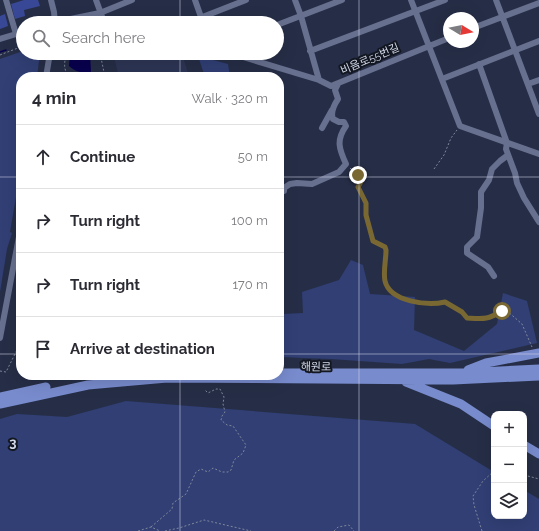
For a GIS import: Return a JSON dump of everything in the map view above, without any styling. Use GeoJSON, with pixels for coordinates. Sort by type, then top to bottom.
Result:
{"type":"FeatureCollection","features":[{"type":"Feature","properties":{"kind":"highway"},"geometry":{"type":"LineString","coordinates":[[460,373],[486,363],[536,351]]}},
{"type":"Feature","properties":{"kind":"highway","name":"해원로"},"geometry":{"type":"LineString","coordinates":[[284,372],[460,373],[539,369]]}},
{"type":"Feature","properties":{"kind":"highway","name":"해원로"},"geometry":{"type":"LineString","coordinates":[[284,379],[453,380],[539,376]]}},
{"type":"Feature","properties":{"kind":"highway"},"geometry":{"type":"LineString","coordinates":[[0,397],[81,380]]}},
{"type":"Feature","properties":{"kind":"highway","name":"해원로"},"geometry":{"type":"LineString","coordinates":[[0,404],[88,385],[144,380]]}},
{"type":"Feature","properties":{"kind":"highway"},"geometry":{"type":"LineString","coordinates":[[401,380],[461,404],[491,424]]}},
{"type":"Feature","properties":{"kind":"highway"},"geometry":{"type":"LineString","coordinates":[[527,447],[539,454]]}},
{"type":"Feature","properties":{"kind":"street"},"geometry":{"type":"LineString","coordinates":[[0,39],[16,34],[6,0]]}},
{"type":"Feature","properties":{"kind":"street"},"geometry":{"type":"LineString","coordinates":[[51,0],[54,16]]}},
{"type":"Feature","properties":{"kind":"street"},"geometry":{"type":"LineString","coordinates":[[96,0],[101,16]]}},
{"type":"Feature","properties":{"kind":"street"},"geometry":{"type":"LineString","coordinates":[[86,16],[100,13],[132,0]]}},
{"type":"Feature","properties":{"kind":"street"},"geometry":{"type":"LineString","coordinates":[[195,0],[201,16]]}},
{"type":"Feature","properties":{"kind":"street"},"geometry":{"type":"LineString","coordinates":[[204,16],[246,0]]}},
{"type":"Feature","properties":{"kind":"street"},"geometry":{"type":"LineString","coordinates":[[295,0],[319,80]]}},
{"type":"Feature","properties":{"kind":"street"},"geometry":{"type":"LineString","coordinates":[[284,22],[342,0]]}},
{"type":"Feature","properties":{"kind":"street"},"geometry":{"type":"LineString","coordinates":[[411,0],[460,126],[539,154]]}},
{"type":"Feature","properties":{"kind":"street"},"geometry":{"type":"LineString","coordinates":[[310,51],[445,0]]}},
{"type":"Feature","properties":{"kind":"street"},"geometry":{"type":"LineString","coordinates":[[496,0],[539,114]]}},
{"type":"Feature","properties":{"kind":"street"},"geometry":{"type":"LineString","coordinates":[[479,26],[539,3]]}},
{"type":"Feature","properties":{"kind":"street","name":"비음로55번길"},"geometry":{"type":"LineString","coordinates":[[253,60],[319,80],[330,86],[443,40]]}},
{"type":"Feature","properties":{"kind":"street"},"geometry":{"type":"LineString","coordinates":[[442,79],[539,41]]}},
{"type":"Feature","properties":{"kind":"street"},"geometry":{"type":"LineString","coordinates":[[47,72],[49,60]]}},
{"type":"Feature","properties":{"kind":"street"},"geometry":{"type":"LineString","coordinates":[[479,64],[507,143],[506,150],[515,173],[517,183],[521,193],[539,222]]}},
{"type":"Feature","properties":{"kind":"street"},"geometry":{"type":"LineString","coordinates":[[528,84],[539,80]]}},
{"type":"Feature","properties":{"kind":"street"},"geometry":{"type":"LineString","coordinates":[[322,128],[338,100],[334,90],[338,84]]}},
{"type":"Feature","properties":{"kind":"street"},"geometry":{"type":"LineString","coordinates":[[284,188],[296,182],[312,184],[338,172],[346,164],[338,141],[346,126],[344,122],[339,122],[333,119],[331,115],[333,107]]}},
{"type":"Feature","properties":{"kind":"street"},"geometry":{"type":"LineString","coordinates":[[494,276],[488,267],[468,252],[466,247],[477,237],[481,208],[481,192],[489,180],[492,169],[508,155]]}},
{"type":"Feature","properties":{"kind":"street"},"geometry":{"type":"LineString","coordinates":[[0,338],[16,253]]}},
{"type":"Feature","properties":{"kind":"path"},"geometry":{"type":"LineString","coordinates":[[0,55],[16,49]]}},
{"type":"Feature","properties":{"kind":"path"},"geometry":{"type":"LineString","coordinates":[[65,60],[64,68],[66,72]]}},
{"type":"Feature","properties":{"kind":"path"},"geometry":{"type":"LineString","coordinates":[[101,60],[104,72]]}},
{"type":"Feature","properties":{"kind":"path"},"geometry":{"type":"LineString","coordinates":[[434,169],[444,155],[451,138],[460,126]]}},
{"type":"Feature","properties":{"kind":"path"},"geometry":{"type":"LineString","coordinates":[[352,168],[362,180],[358,187],[366,203],[366,215],[373,241],[385,247],[386,250],[385,281],[392,293],[401,299],[427,304],[445,302],[462,312],[467,318],[491,318],[506,310],[522,324],[536,351]]}},
{"type":"Feature","properties":{"kind":"path"},"geometry":{"type":"LineString","coordinates":[[0,371],[6,372],[16,352]]}},
{"type":"Feature","properties":{"kind":"path"},"geometry":{"type":"LineString","coordinates":[[138,531],[151,527],[172,509],[173,503],[186,494],[196,472],[201,469],[208,472],[213,468],[222,472],[228,472],[231,470],[234,460],[243,454],[246,445],[233,426],[227,425],[221,420],[225,412],[223,404],[224,397],[220,389],[216,389],[208,393],[205,390]]}},
{"type":"Feature","properties":{"kind":"path"},"geometry":{"type":"LineString","coordinates":[[482,531],[474,505],[473,496],[491,474]]}},
{"type":"Feature","properties":{"kind":"path"},"geometry":{"type":"LineString","coordinates":[[527,475],[539,479]]}},
{"type":"Feature","properties":{"kind":"path"},"geometry":{"type":"LineString","coordinates":[[165,531],[204,520],[251,531]]}},
{"type":"Feature","properties":{"kind":"path"},"geometry":{"type":"LineString","coordinates":[[334,531],[338,528],[349,525],[354,531]]}},
{"type":"Feature","properties":{"kind":"path"},"geometry":{"type":"LineString","coordinates":[[151,527],[160,531]]}},
{"type":"Feature","properties":{"kind":"shaded area"},"geometry":{"type":"Polygon","coordinates":[[[16,53],[16,60],[39,60],[38,72],[16,72],[16,197],[10,232],[12,233],[7,249],[0,292],[0,59],[16,53]]]}},
{"type":"Feature","properties":{"kind":"shaded area"},"geometry":{"type":"Polygon","coordinates":[[[69,60],[90,60],[91,72],[79,72],[69,66],[69,60]]]}},
{"type":"Feature","properties":{"kind":"shaded area"},"geometry":{"type":"Polygon","coordinates":[[[115,60],[184,60],[188,72],[118,72],[115,60]]]}},
{"type":"Feature","properties":{"kind":"shaded area"},"geometry":{"type":"Polygon","coordinates":[[[199,60],[213,60],[228,64],[229,72],[203,72],[199,60]]]}},
{"type":"Feature","properties":{"kind":"shaded area"},"geometry":{"type":"Polygon","coordinates":[[[351,260],[363,265],[370,294],[415,297],[414,330],[464,351],[497,324],[503,293],[527,301],[537,343],[450,363],[429,359],[402,364],[284,357],[284,314],[303,313],[302,292],[339,280],[351,260]]]}},
{"type":"Feature","properties":{"kind":"shaded area"},"geometry":{"type":"Polygon","coordinates":[[[126,401],[415,424],[491,470],[491,519],[527,519],[527,492],[539,499],[539,531],[0,531],[0,419],[17,414],[67,417],[126,401]]]}},
{"type":"Feature","properties":{"kind":"building"},"geometry":{"type":"Polygon","coordinates":[[[24,0],[38,0],[40,6],[24,10],[25,16],[16,16],[15,19],[11,4],[24,0]]]}},
{"type":"Feature","properties":{"kind":"building"},"geometry":{"type":"Polygon","coordinates":[[[5,14],[8,26],[0,29],[0,16],[5,14]]]}},
{"type":"Feature","properties":{"kind":"waterway"},"geometry":{"type":"LineString","coordinates":[[0,52],[6,50]]}},
{"type":"Feature","properties":{"kind":"route"},"geometry":{"type":"LineString","coordinates":[[358,175],[362,180],[358,187],[366,203],[366,215],[373,241],[378,245],[385,247],[386,250],[385,281],[387,287],[392,293],[401,299],[427,304],[445,302],[462,312],[467,318],[491,318],[502,311]]}}]}
